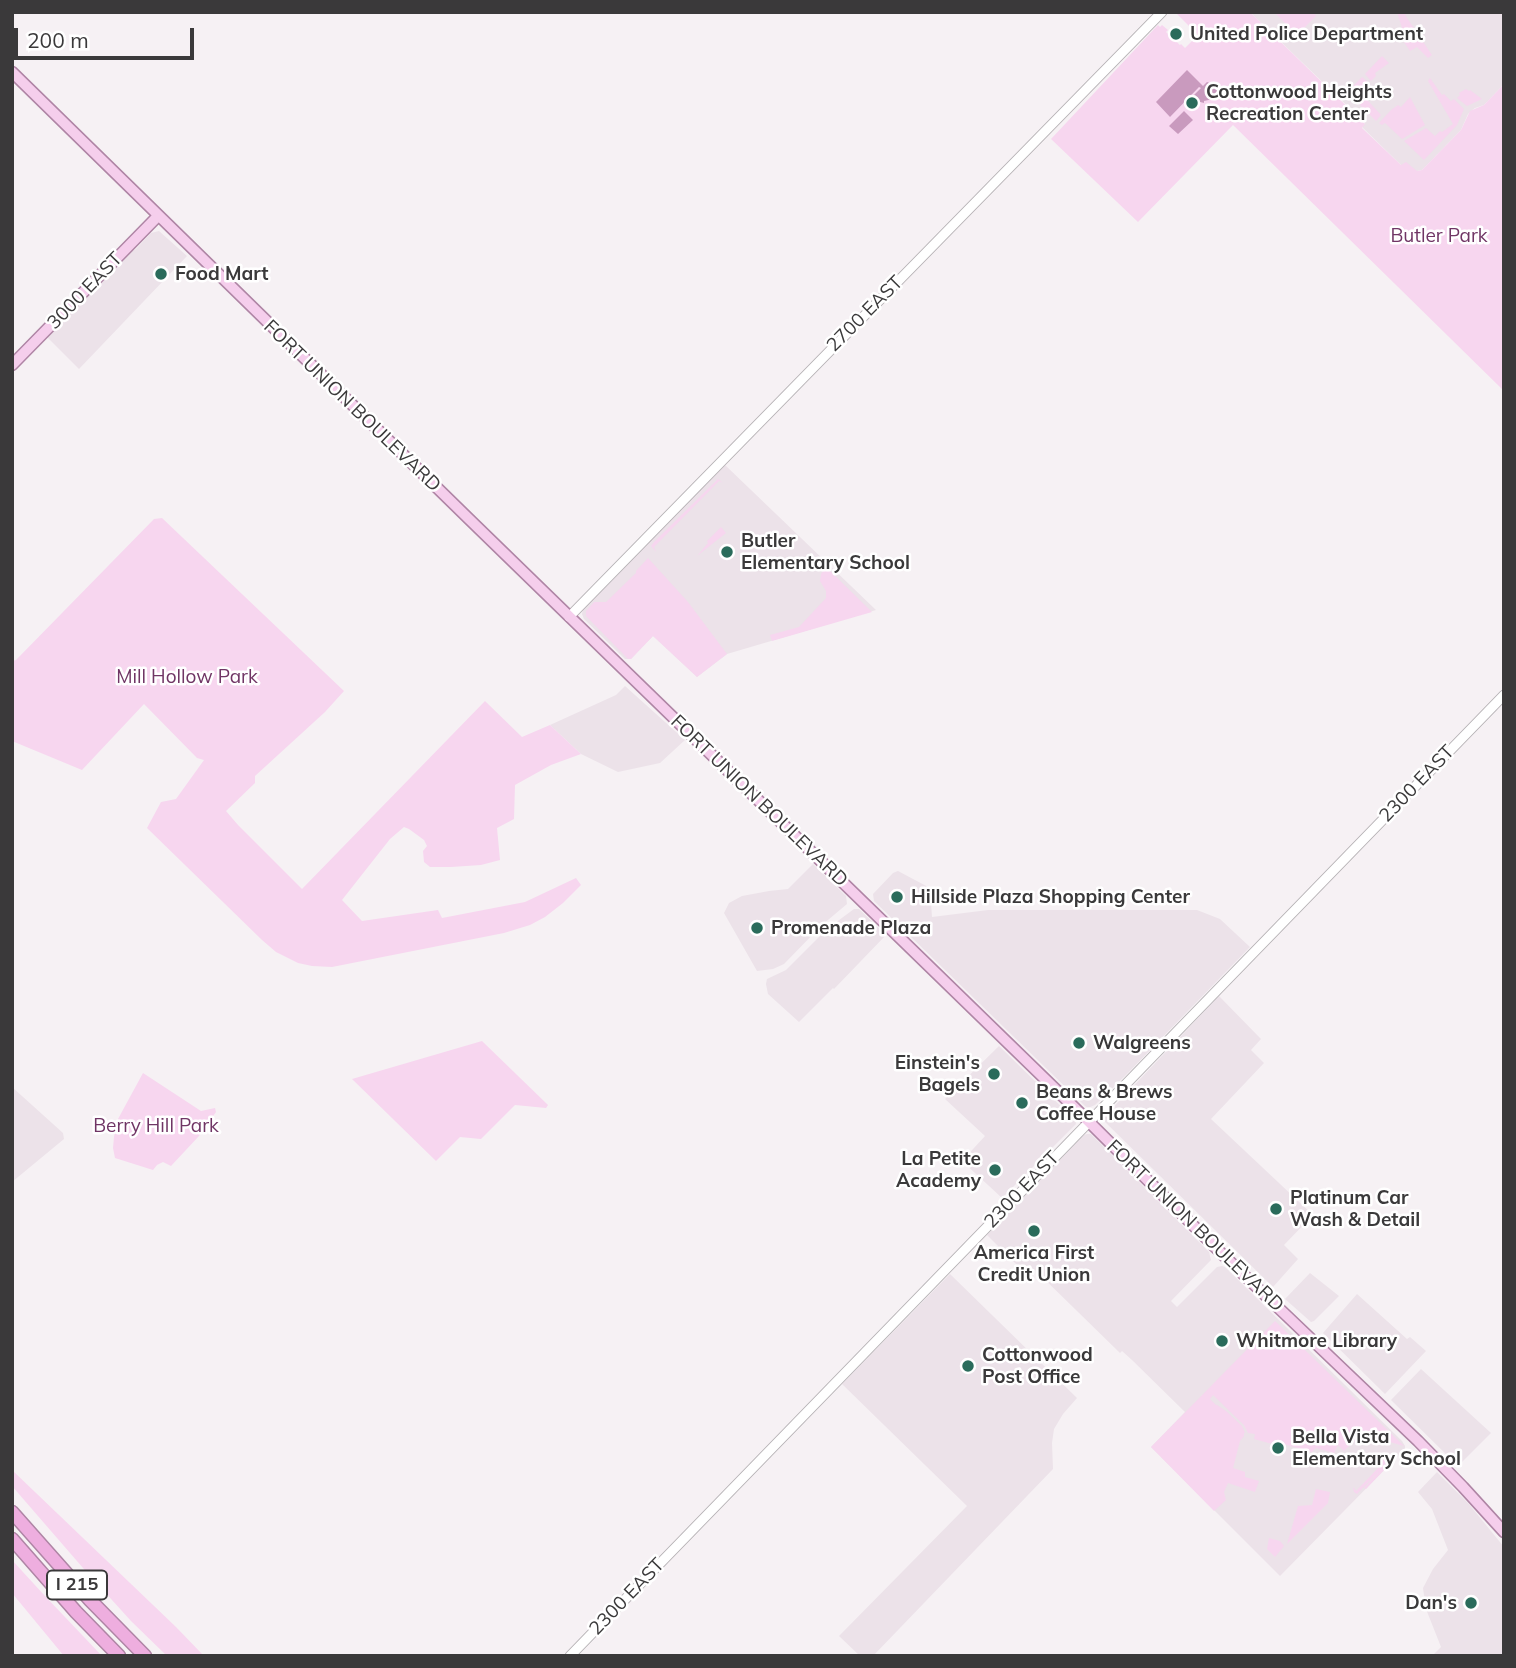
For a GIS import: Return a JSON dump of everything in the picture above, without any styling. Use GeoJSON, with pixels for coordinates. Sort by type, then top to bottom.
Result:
{"type":"FeatureCollection","features":[{"type":"Feature","properties":{"kind":"highway","name":"I 215"},"geometry":{"type":"LineString","coordinates":[[12,1512],[90,1600],[145,1656]]}},
{"type":"Feature","properties":{"kind":"highway","name":"I 215"},"geometry":{"type":"LineString","coordinates":[[12,1539],[118,1656]]}},
{"type":"Feature","properties":{"kind":"main road","name":"FORT UNION BOULEVARD"},"geometry":{"type":"LineString","coordinates":[[12,72],[1216,1249],[1418,1441],[1504,1532]]}},
{"type":"Feature","properties":{"kind":"main road","name":"3000 EAST"},"geometry":{"type":"LineString","coordinates":[[12,365],[158,216]]}},
{"type":"Feature","properties":{"kind":"street","name":"2700 EAST"},"geometry":{"type":"LineString","coordinates":[[569,617],[1162,12]]}},
{"type":"Feature","properties":{"kind":"street","name":"2300 EAST"},"geometry":{"type":"LineString","coordinates":[[570,1656],[1504,695]]}},
{"type":"Feature","properties":{"kind":"shaded area"},"geometry":{"type":"Polygon","coordinates":[[[1250,12],[1504,12],[1504,84],[1484,105],[1468,114],[1461,130],[1422,170],[1417,171],[1402,166],[1362,127],[1365,123],[1250,12]]]}},
{"type":"Feature","properties":{"kind":"shaded area"},"geometry":{"type":"Polygon","coordinates":[[[1187,70],[1203,86],[1207,82],[1215,85],[1216,96],[1204,103],[1193,100],[1201,88],[1199,87],[1170,117],[1156,102],[1187,70]]]}},
{"type":"Feature","properties":{"kind":"shaded area"},"geometry":{"type":"Polygon","coordinates":[[[1184,111],[1193,120],[1178,134],[1169,126],[1184,111]]]}},
{"type":"Feature","properties":{"kind":"shaded area"},"geometry":{"type":"Polygon","coordinates":[[[159,231],[187,256],[79,369],[47,337],[151,233],[159,231]]]}},
{"type":"Feature","properties":{"kind":"shaded area","name":"Butler Elementary School"},"geometry":{"type":"Polygon","coordinates":[[[725,465],[876,610],[727,654],[697,677],[653,636],[631,659],[625,659],[584,619],[583,609],[725,465]]]}},
{"type":"Feature","properties":{"kind":"shaded area"},"geometry":{"type":"Polygon","coordinates":[[[625,686],[685,740],[660,763],[618,772],[581,754],[550,725],[616,695],[625,686]]]}},
{"type":"Feature","properties":{"kind":"shaded area"},"geometry":{"type":"Polygon","coordinates":[[[813,864],[846,896],[847,904],[784,964],[757,971],[724,913],[729,903],[742,896],[788,889],[813,864]]]}},
{"type":"Feature","properties":{"kind":"shaded area"},"geometry":{"type":"Polygon","coordinates":[[[898,871],[930,888],[932,917],[988,910],[1197,910],[1220,919],[1250,947],[1125,1076],[1095,1105],[1088,1108],[874,901],[873,894],[898,871]]]}},
{"type":"Feature","properties":{"kind":"shaded area"},"geometry":{"type":"Polygon","coordinates":[[[854,909],[859,909],[886,935],[799,1022],[768,994],[767,979],[786,970],[827,929],[854,909]]]}},
{"type":"Feature","properties":{"kind":"shaded area"},"geometry":{"type":"Polygon","coordinates":[[[1219,996],[1261,1039],[1251,1050],[1264,1063],[1211,1119],[1313,1215],[1284,1245],[1298,1259],[1273,1287],[1102,1119],[1219,996]]]}},
{"type":"Feature","properties":{"kind":"shaded area"},"geometry":{"type":"Polygon","coordinates":[[[999,1046],[1076,1124],[1002,1198],[962,1161],[985,1136],[945,1099],[999,1046]]]}},
{"type":"Feature","properties":{"kind":"shaded area"},"geometry":{"type":"Polygon","coordinates":[[[12,1087],[63,1133],[64,1139],[12,1182],[12,1087]]]}},
{"type":"Feature","properties":{"kind":"shaded area"},"geometry":{"type":"Polygon","coordinates":[[[1087,1134],[1091,1134],[1209,1252],[1211,1260],[1171,1301],[1177,1307],[1217,1267],[1225,1267],[1405,1446],[1280,1576],[1151,1447],[1185,1412],[1034,1269],[1027,1275],[987,1235],[1087,1134]]]}},
{"type":"Feature","properties":{"kind":"shaded area"},"geometry":{"type":"Polygon","coordinates":[[[1310,1273],[1339,1296],[1311,1322],[1285,1299],[1310,1273]]]}},
{"type":"Feature","properties":{"kind":"shaded area"},"geometry":{"type":"Polygon","coordinates":[[[950,1274],[1077,1398],[1054,1429],[1053,1469],[873,1656],[860,1656],[839,1636],[967,1506],[842,1384],[950,1274]]]}},
{"type":"Feature","properties":{"kind":"shaded area"},"geometry":{"type":"Polygon","coordinates":[[[1357,1294],[1407,1339],[1410,1337],[1426,1351],[1385,1394],[1323,1333],[1357,1294]]]}},
{"type":"Feature","properties":{"kind":"shaded area"},"geometry":{"type":"Polygon","coordinates":[[[1421,1369],[1491,1433],[1458,1466],[1391,1400],[1421,1369]]]}},
{"type":"Feature","properties":{"kind":"shaded area"},"geometry":{"type":"Polygon","coordinates":[[[1437,1472],[1468,1503],[1504,1547],[1504,1656],[1432,1656],[1441,1647],[1426,1609],[1423,1588],[1448,1550],[1432,1509],[1418,1492],[1437,1472]]]}},
{"type":"Feature","properties":{"kind":"green space","name":"Butler Park"},"geometry":{"type":"Polygon","coordinates":[[[1250,12],[1365,124],[1362,128],[1401,165],[1406,162],[1417,171],[1422,170],[1461,130],[1470,111],[1484,105],[1504,84],[1504,391],[1233,125],[1138,222],[1051,139],[1158,25],[1168,30],[1166,32],[1185,48],[1198,35],[1174,14],[1250,12]]]}},
{"type":"Feature","properties":{"kind":"green space"},"geometry":{"type":"Polygon","coordinates":[[[1274,12],[1313,12],[1316,16],[1299,33],[1295,33],[1274,12]]]}},
{"type":"Feature","properties":{"kind":"green space"},"geometry":{"type":"Polygon","coordinates":[[[1397,12],[1408,12],[1405,15],[1432,55],[1428,58],[1417,47],[1410,51],[1400,36],[1403,31],[1397,12]]]}},
{"type":"Feature","properties":{"kind":"green space"},"geometry":{"type":"Polygon","coordinates":[[[1382,56],[1389,63],[1375,73],[1376,76],[1371,81],[1365,74],[1382,56]]]}},
{"type":"Feature","properties":{"kind":"green space"},"geometry":{"type":"Polygon","coordinates":[[[1362,77],[1369,83],[1361,93],[1381,115],[1376,121],[1348,91],[1362,77]]]}},
{"type":"Feature","properties":{"kind":"green space"},"geometry":{"type":"Polygon","coordinates":[[[1430,78],[1442,95],[1451,101],[1454,99],[1464,109],[1457,125],[1424,160],[1404,141],[1426,128],[1435,136],[1453,124],[1428,81],[1430,78]]]}},
{"type":"Feature","properties":{"kind":"green space"},"geometry":{"type":"Polygon","coordinates":[[[1466,89],[1482,99],[1467,106],[1457,98],[1459,93],[1466,89]]]}},
{"type":"Feature","properties":{"kind":"green space"},"geometry":{"type":"Polygon","coordinates":[[[1410,97],[1425,125],[1402,139],[1385,123],[1379,123],[1391,110],[1398,105],[1401,107],[1410,97]]]}},
{"type":"Feature","properties":{"kind":"green space"},"geometry":{"type":"Polygon","coordinates":[[[718,479],[723,483],[719,481],[654,547],[656,552],[651,546],[654,542],[718,479]]]}},
{"type":"Feature","properties":{"kind":"green space","name":"Mill Hollow Park"},"geometry":{"type":"Polygon","coordinates":[[[162,518],[344,691],[255,776],[255,783],[226,811],[302,889],[485,701],[522,737],[550,725],[581,754],[551,765],[515,785],[514,819],[497,828],[500,860],[481,865],[430,867],[424,862],[423,851],[427,846],[424,840],[404,827],[390,839],[342,900],[362,921],[438,910],[442,918],[525,902],[576,878],[581,885],[545,917],[504,933],[332,967],[298,963],[276,952],[262,940],[147,828],[161,802],[176,799],[204,760],[197,758],[144,704],[82,770],[12,741],[12,661],[16,660],[154,519],[162,518]]]}},
{"type":"Feature","properties":{"kind":"green space"},"geometry":{"type":"Polygon","coordinates":[[[721,527],[726,533],[697,556],[707,541],[721,527]]]}},
{"type":"Feature","properties":{"kind":"green space"},"geometry":{"type":"Polygon","coordinates":[[[648,558],[688,602],[727,654],[697,677],[653,636],[628,659],[586,616],[586,611],[594,602],[606,602],[648,558]]]}},
{"type":"Feature","properties":{"kind":"green space"},"geometry":{"type":"Polygon","coordinates":[[[826,567],[872,612],[772,641],[770,635],[799,627],[826,598],[826,591],[820,581],[826,567]]]}},
{"type":"Feature","properties":{"kind":"green space"},"geometry":{"type":"Polygon","coordinates":[[[482,1041],[548,1105],[546,1108],[515,1105],[481,1139],[460,1137],[436,1161],[352,1079],[482,1041]]]}},
{"type":"Feature","properties":{"kind":"green space","name":"Berry Hill Park"},"geometry":{"type":"Polygon","coordinates":[[[143,1073],[201,1111],[215,1108],[216,1112],[199,1136],[171,1166],[163,1162],[153,1170],[115,1158],[113,1148],[118,1119],[143,1073]]]}},
{"type":"Feature","properties":{"kind":"green space"},"geometry":{"type":"Polygon","coordinates":[[[1275,1321],[1404,1446],[1372,1437],[1354,1441],[1344,1451],[1338,1445],[1334,1453],[1316,1448],[1312,1452],[1280,1443],[1272,1444],[1254,1439],[1255,1434],[1248,1433],[1244,1425],[1213,1395],[1210,1399],[1242,1426],[1245,1433],[1240,1441],[1233,1468],[1245,1472],[1245,1477],[1259,1481],[1255,1492],[1228,1483],[1224,1492],[1226,1500],[1214,1511],[1151,1447],[1275,1321]]]}},
{"type":"Feature","properties":{"kind":"green space"},"geometry":{"type":"Polygon","coordinates":[[[1380,1460],[1387,1462],[1383,1467],[1387,1467],[1366,1489],[1364,1488],[1382,1468],[1357,1494],[1354,1492],[1353,1487],[1356,1491],[1381,1465],[1380,1460]]]}},
{"type":"Feature","properties":{"kind":"green space"},"geometry":{"type":"Polygon","coordinates":[[[12,1470],[204,1656],[167,1656],[131,1621],[12,1486],[12,1470]]]}},
{"type":"Feature","properties":{"kind":"green space"},"geometry":{"type":"Polygon","coordinates":[[[1316,1489],[1330,1492],[1328,1503],[1287,1544],[1298,1506],[1312,1505],[1316,1489]]]}},
{"type":"Feature","properties":{"kind":"green space"},"geometry":{"type":"Polygon","coordinates":[[[1269,1538],[1280,1541],[1284,1546],[1275,1557],[1267,1549],[1269,1538]]]}},
{"type":"Feature","properties":{"kind":"green space"},"geometry":{"type":"Polygon","coordinates":[[[12,1560],[102,1656],[64,1656],[12,1593],[12,1560]]]}},
{"type":"Feature","properties":{"kind":"place","name":"United Police Department"},"geometry":{"type":"Point","coordinates":[1176,34]}},
{"type":"Feature","properties":{"kind":"place","name":"Cottonwood Heights Recreation Center"},"geometry":{"type":"Point","coordinates":[1192,103]}},
{"type":"Feature","properties":{"kind":"place","name":"Food Mart"},"geometry":{"type":"Point","coordinates":[161,274]}},
{"type":"Feature","properties":{"kind":"place","name":"Butler Elementary School"},"geometry":{"type":"Point","coordinates":[727,552]}},
{"type":"Feature","properties":{"kind":"place","name":"Hillside Plaza Shopping Center"},"geometry":{"type":"Point","coordinates":[897,897]}},
{"type":"Feature","properties":{"kind":"place","name":"Promenade Plaza"},"geometry":{"type":"Point","coordinates":[757,928]}},
{"type":"Feature","properties":{"kind":"place","name":"Walgreens"},"geometry":{"type":"Point","coordinates":[1079,1043]}},
{"type":"Feature","properties":{"kind":"place","name":"Einstein's Bagels"},"geometry":{"type":"Point","coordinates":[994,1074]}},
{"type":"Feature","properties":{"kind":"place","name":"Beans & Brews Coffee House"},"geometry":{"type":"Point","coordinates":[1022,1103]}},
{"type":"Feature","properties":{"kind":"place","name":"La Petite Academy"},"geometry":{"type":"Point","coordinates":[995,1170]}},
{"type":"Feature","properties":{"kind":"place","name":"Platinum Car Wash & Detail"},"geometry":{"type":"Point","coordinates":[1276,1209]}},
{"type":"Feature","properties":{"kind":"place","name":"America First Credit Union"},"geometry":{"type":"Point","coordinates":[1034,1231]}},
{"type":"Feature","properties":{"kind":"place","name":"Whitmore Library"},"geometry":{"type":"Point","coordinates":[1222,1341]}},
{"type":"Feature","properties":{"kind":"place","name":"Cottonwood Post Office"},"geometry":{"type":"Point","coordinates":[968,1366]}},
{"type":"Feature","properties":{"kind":"place","name":"Bella Vista Elementary School"},"geometry":{"type":"Point","coordinates":[1278,1448]}},
{"type":"Feature","properties":{"kind":"place","name":"Dan's"},"geometry":{"type":"Point","coordinates":[1471,1603]}}]}
